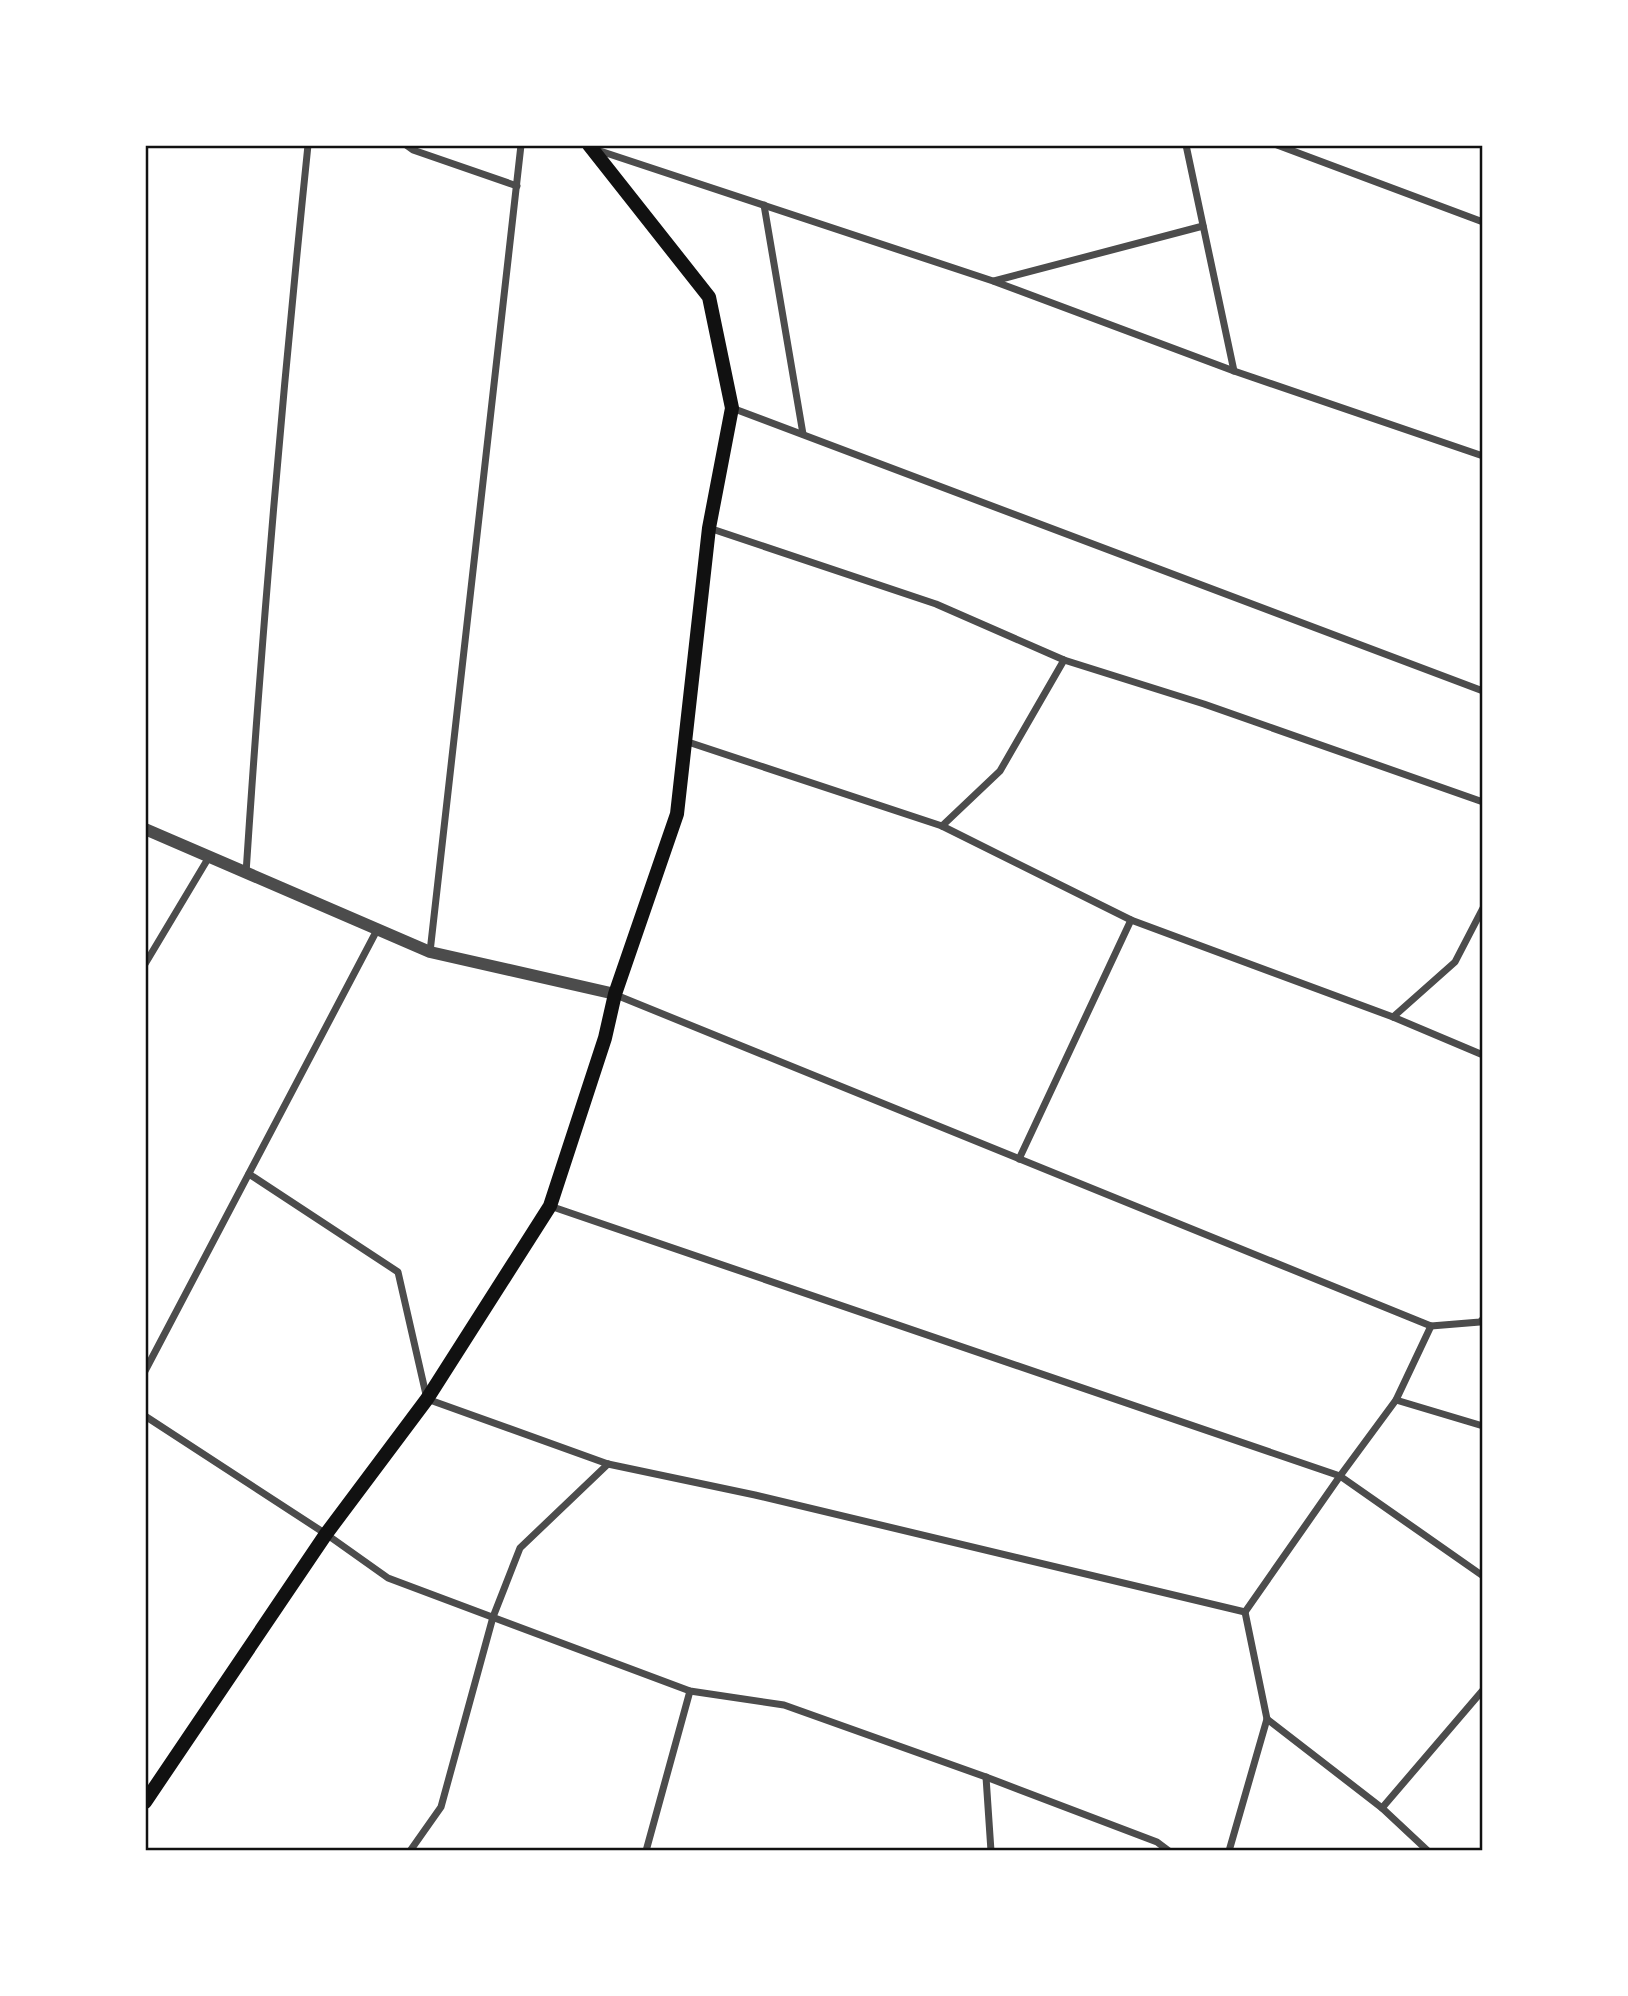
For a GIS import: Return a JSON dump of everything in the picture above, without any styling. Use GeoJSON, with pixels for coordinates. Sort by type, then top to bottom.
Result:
{"type":"FeatureCollection","features":[{"type":"Feature","properties":{"kind":"main road"},"geometry":{"type":"LineString","coordinates":[[145,1802],[326,1534],[427,1399],[550,1206],[605,1038],[615,994],[677,814],[709,528],[732,408],[709,297],[590,147]]}},
{"type":"Feature","properties":{"kind":"street"},"geometry":{"type":"LineString","coordinates":[[246,874],[294,283],[308,145]]}},
{"type":"Feature","properties":{"kind":"street"},"geometry":{"type":"LineString","coordinates":[[406,145],[517,186]]}},
{"type":"Feature","properties":{"kind":"street"},"geometry":{"type":"LineString","coordinates":[[430,952],[522,145]]}},
{"type":"Feature","properties":{"kind":"street"},"geometry":{"type":"LineString","coordinates":[[1186,145],[1234,371]]}},
{"type":"Feature","properties":{"kind":"street"},"geometry":{"type":"LineString","coordinates":[[1277,145],[1483,222]]}},
{"type":"Feature","properties":{"kind":"street"},"geometry":{"type":"LineString","coordinates":[[590,147],[993,281],[1234,371],[1483,456]]}},
{"type":"Feature","properties":{"kind":"street"},"geometry":{"type":"LineString","coordinates":[[764,205],[803,434]]}},
{"type":"Feature","properties":{"kind":"street"},"geometry":{"type":"LineString","coordinates":[[993,281],[1203,226]]}},
{"type":"Feature","properties":{"kind":"street"},"geometry":{"type":"LineString","coordinates":[[732,408],[1483,691]]}},
{"type":"Feature","properties":{"kind":"street"},"geometry":{"type":"LineString","coordinates":[[709,528],[936,604],[1064,660],[1204,704],[1483,802]]}},
{"type":"Feature","properties":{"kind":"street"},"geometry":{"type":"LineString","coordinates":[[942,826],[1000,771],[1064,660]]}},
{"type":"Feature","properties":{"kind":"street"},"geometry":{"type":"LineString","coordinates":[[685,741],[942,826],[1131,920],[1394,1017],[1483,1055]]}},
{"type":"Feature","properties":{"kind":"street"},"geometry":{"type":"LineString","coordinates":[[145,829],[430,952],[615,994],[1431,1326],[1480,1322],[1483,1319]]}},
{"type":"Feature","properties":{"kind":"street"},"geometry":{"type":"LineString","coordinates":[[145,964],[209,857]]}},
{"type":"Feature","properties":{"kind":"street"},"geometry":{"type":"LineString","coordinates":[[1394,1017],[1455,962],[1483,908]]}},
{"type":"Feature","properties":{"kind":"street"},"geometry":{"type":"LineString","coordinates":[[1019,1158],[1131,920]]}},
{"type":"Feature","properties":{"kind":"street"},"geometry":{"type":"LineString","coordinates":[[145,1371],[377,930]]}},
{"type":"Feature","properties":{"kind":"street"},"geometry":{"type":"LineString","coordinates":[[248,1174],[398,1272],[427,1399],[608,1464],[755,1495],[1245,1612]]}},
{"type":"Feature","properties":{"kind":"street"},"geometry":{"type":"LineString","coordinates":[[550,1206],[1339,1476],[1483,1576]]}},
{"type":"Feature","properties":{"kind":"street"},"geometry":{"type":"LineString","coordinates":[[1228,1851],[1267,1719],[1245,1612],[1339,1476],[1396,1400],[1431,1326]]}},
{"type":"Feature","properties":{"kind":"street"},"geometry":{"type":"LineString","coordinates":[[1396,1400],[1483,1426]]}},
{"type":"Feature","properties":{"kind":"street"},"geometry":{"type":"LineString","coordinates":[[145,1416],[326,1534],[388,1578],[690,1692],[784,1705],[986,1777],[1157,1842],[1170,1851]]}},
{"type":"Feature","properties":{"kind":"street"},"geometry":{"type":"LineString","coordinates":[[410,1851],[441,1807],[493,1617],[520,1548],[608,1464]]}},
{"type":"Feature","properties":{"kind":"street"},"geometry":{"type":"LineString","coordinates":[[1382,1808],[1483,1689]]}},
{"type":"Feature","properties":{"kind":"street"},"geometry":{"type":"LineString","coordinates":[[646,1851],[690,1692]]}},
{"type":"Feature","properties":{"kind":"street"},"geometry":{"type":"LineString","coordinates":[[1267,1719],[1382,1808],[1428,1851]]}},
{"type":"Feature","properties":{"kind":"street"},"geometry":{"type":"LineString","coordinates":[[986,1777],[991,1851]]}}]}
